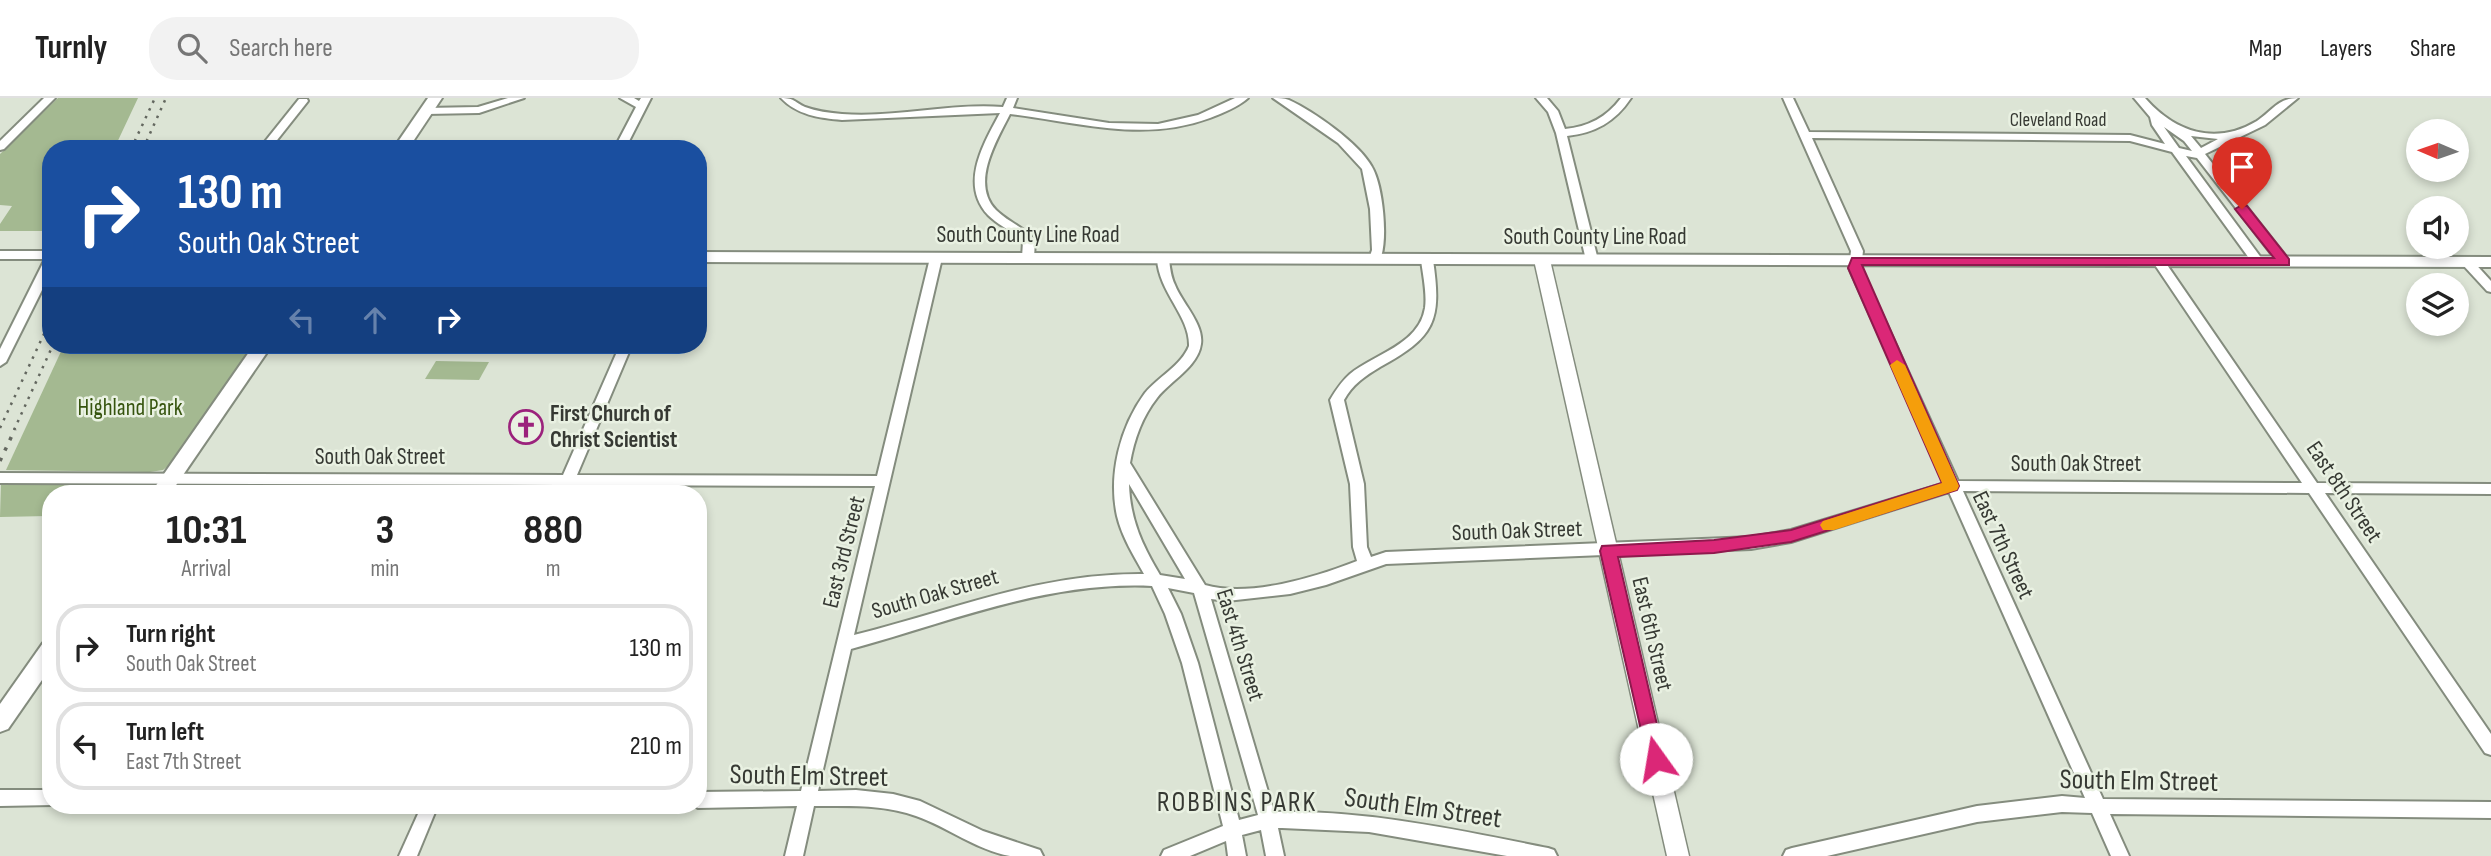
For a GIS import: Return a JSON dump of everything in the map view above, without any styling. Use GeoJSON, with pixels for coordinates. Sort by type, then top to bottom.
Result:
{"type":"FeatureCollection","features":[{"type":"Feature","properties":{"kind":"main road"},"geometry":{"type":"LineString","coordinates":[[406,140],[431,104]]}},
{"type":"Feature","properties":{"kind":"main road","name":"South County Line Road"},"geometry":{"type":"LineString","coordinates":[[707,257],[2491,262]]}},
{"type":"Feature","properties":{"kind":"main road"},"geometry":{"type":"LineString","coordinates":[[165,485],[257,354]]}},
{"type":"Feature","properties":{"kind":"main road"},"geometry":{"type":"LineString","coordinates":[[0,722],[42,662]]}},
{"type":"Feature","properties":{"kind":"street"},"geometry":{"type":"LineString","coordinates":[[0,147],[50,98]]}},
{"type":"Feature","properties":{"kind":"street"},"geometry":{"type":"LineString","coordinates":[[431,104],[479,110],[519,98]]}},
{"type":"Feature","properties":{"kind":"street"},"geometry":{"type":"LineString","coordinates":[[625,98],[644,102],[625,140]]}},
{"type":"Feature","properties":{"kind":"street"},"geometry":{"type":"LineString","coordinates":[[786,98],[799,109],[844,117],[891,116],[1010,104],[1116,127],[1158,127],[1194,120],[1243,98]]}},
{"type":"Feature","properties":{"kind":"street"},"geometry":{"type":"LineString","coordinates":[[1278,98],[1312,120],[1367,166],[1371,179],[1378,250],[1375,259]]}},
{"type":"Feature","properties":{"kind":"street"},"geometry":{"type":"LineString","coordinates":[[1541,98],[1553,111],[1561,133],[1592,260]]}},
{"type":"Feature","properties":{"kind":"street"},"geometry":{"type":"LineString","coordinates":[[1561,133],[1577,133],[1600,124],[1619,109],[1626,98]]}},
{"type":"Feature","properties":{"kind":"street","name":"East 7th Street"},"geometry":{"type":"LineString","coordinates":[[1788,98],[1857,251],[1855,268],[2120,856]]}},
{"type":"Feature","properties":{"kind":"street"},"geometry":{"type":"LineString","coordinates":[[2139,98],[2258,262]]}},
{"type":"Feature","properties":{"kind":"street"},"geometry":{"type":"LineString","coordinates":[[2200,154],[2261,123],[2293,98]]}},
{"type":"Feature","properties":{"kind":"street"},"geometry":{"type":"LineString","coordinates":[[271,140],[303,101]]}},
{"type":"Feature","properties":{"kind":"street"},"geometry":{"type":"LineString","coordinates":[[1010,104],[984,153],[981,188],[987,206],[1029,240],[1028,258]]}},
{"type":"Feature","properties":{"kind":"street"},"geometry":{"type":"LineString","coordinates":[[2156,121],[2200,135],[2233,137]]}},
{"type":"Feature","properties":{"kind":"street"},"geometry":{"type":"LineString","coordinates":[[2130,138],[2156,121]]}},
{"type":"Feature","properties":{"kind":"street"},"geometry":{"type":"LineString","coordinates":[[2174,127],[2200,154],[2284,262]]}},
{"type":"Feature","properties":{"kind":"street","name":"Cleveland Road"},"geometry":{"type":"LineString","coordinates":[[1805,135],[2130,138],[2177,152],[2200,154]]}},
{"type":"Feature","properties":{"kind":"street"},"geometry":{"type":"LineString","coordinates":[[0,255],[42,257]]}},
{"type":"Feature","properties":{"kind":"street","name":"East 3rd Street"},"geometry":{"type":"LineString","coordinates":[[794,856],[936,258]]}},
{"type":"Feature","properties":{"kind":"street"},"geometry":{"type":"LineString","coordinates":[[1163,259],[1166,284],[1194,331],[1196,342],[1189,358],[1160,385],[1140,412],[1132,430],[1124,464],[1122,499],[1125,516],[1155,583],[1164,593],[1174,616],[1197,685],[1234,829],[1237,856]]}},
{"type":"Feature","properties":{"kind":"street"},"geometry":{"type":"LineString","coordinates":[[1365,562],[1360,547],[1357,484],[1337,400],[1346,384],[1388,359],[1420,333],[1431,305],[1427,260]]}},
{"type":"Feature","properties":{"kind":"street","name":"East 6th Street"},"geometry":{"type":"LineString","coordinates":[[1542,260],[1678,856]]}},
{"type":"Feature","properties":{"kind":"street","name":"East 8th Street"},"geometry":{"type":"LineString","coordinates":[[2159,262],[2491,748]]}},
{"type":"Feature","properties":{"kind":"street"},"geometry":{"type":"LineString","coordinates":[[2468,262],[2491,288]]}},
{"type":"Feature","properties":{"kind":"street"},"geometry":{"type":"LineString","coordinates":[[0,362],[42,276]]}},
{"type":"Feature","properties":{"kind":"street"},"geometry":{"type":"LineString","coordinates":[[566,485],[622,354]]}},
{"type":"Feature","properties":{"kind":"street","name":"East 4th Street"},"geometry":{"type":"LineString","coordinates":[[1124,464],[1201,592],[1268,821],[1275,856]]}},
{"type":"Feature","properties":{"kind":"street","name":"South Oak Street"},"geometry":{"type":"LineString","coordinates":[[0,478],[148,485]]}},
{"type":"Feature","properties":{"kind":"street","name":"South Oak Street"},"geometry":{"type":"LineString","coordinates":[[671,485],[884,481]]}},
{"type":"Feature","properties":{"kind":"street","name":"South Oak Street"},"geometry":{"type":"LineString","coordinates":[[845,644],[1037,590],[1120,580],[1186,585],[1201,592],[1227,595],[1292,587],[1326,579],[1365,562],[1386,558],[1714,546],[1791,536],[1951,486],[2491,489]]}},
{"type":"Feature","properties":{"kind":"street"},"geometry":{"type":"LineString","coordinates":[[0,798],[42,798]]}},
{"type":"Feature","properties":{"kind":"street","name":"South Elm Street"},"geometry":{"type":"LineString","coordinates":[[707,800],[856,799],[893,802],[920,809],[979,837],[1034,856]]}},
{"type":"Feature","properties":{"kind":"street","name":"South Elm Street"},"geometry":{"type":"LineString","coordinates":[[1792,856],[1977,814],[2062,804],[2491,810]]}},
{"type":"Feature","properties":{"kind":"street"},"geometry":{"type":"LineString","coordinates":[[408,856],[426,814]]}},
{"type":"Feature","properties":{"kind":"street","name":"South Elm Street"},"geometry":{"type":"LineString","coordinates":[[1170,856],[1234,829],[1268,821],[1322,821],[1419,830],[1548,856]]}},
{"type":"Feature","properties":{"kind":"green space"},"geometry":{"type":"Polygon","coordinates":[[[58,98],[138,98],[118,140],[42,140],[42,231],[0,231],[0,224],[12,206],[0,205],[0,154],[58,98]]]}},
{"type":"Feature","properties":{"kind":"green space","name":"Highland Park"},"geometry":{"type":"Polygon","coordinates":[[[60,354],[249,354],[173,462],[163,470],[6,470],[60,354]]]}},
{"type":"Feature","properties":{"kind":"green space"},"geometry":{"type":"Polygon","coordinates":[[[436,361],[489,362],[479,380],[425,379],[436,361]]]}},
{"type":"Feature","properties":{"kind":"green space"},"geometry":{"type":"Polygon","coordinates":[[[1,483],[73,483],[42,485],[42,516],[0,517],[1,483]]]}},
{"type":"Feature","properties":{"kind":"railway"},"geometry":{"type":"LineString","coordinates":[[135,140],[155,98]]}},
{"type":"Feature","properties":{"kind":"railway"},"geometry":{"type":"LineString","coordinates":[[147,140],[166,98]]}},
{"type":"Feature","properties":{"kind":"railway"},"geometry":{"type":"LineString","coordinates":[[0,428],[42,338]]}},
{"type":"Feature","properties":{"kind":"railway"},"geometry":{"type":"LineString","coordinates":[[14,430],[49,354]]}},
{"type":"Feature","properties":{"kind":"railway"},"geometry":{"type":"LineString","coordinates":[[0,461],[15,429]]}},
{"type":"Feature","properties":{"kind":"slow traffic"},"geometry":{"type":"LineString","coordinates":[[1828,525],[1951,486],[1897,365]]}},
{"type":"Feature","properties":{"kind":"place","name":"First Church of Christ Scientist"},"geometry":{"type":"Point","coordinates":[526,427]}},
{"type":"Feature","properties":{"kind":"district","name":"ROBBINS PARK"},"geometry":{"type":"Point","coordinates":[1237,802]}},
{"type":"Feature","properties":{"kind":"route"},"geometry":{"type":"LineString","coordinates":[[1656,759],[1608,551],[1751,543],[1791,536],[1951,486],[1855,268],[1857,261],[2284,262],[2242,209]]}}]}
